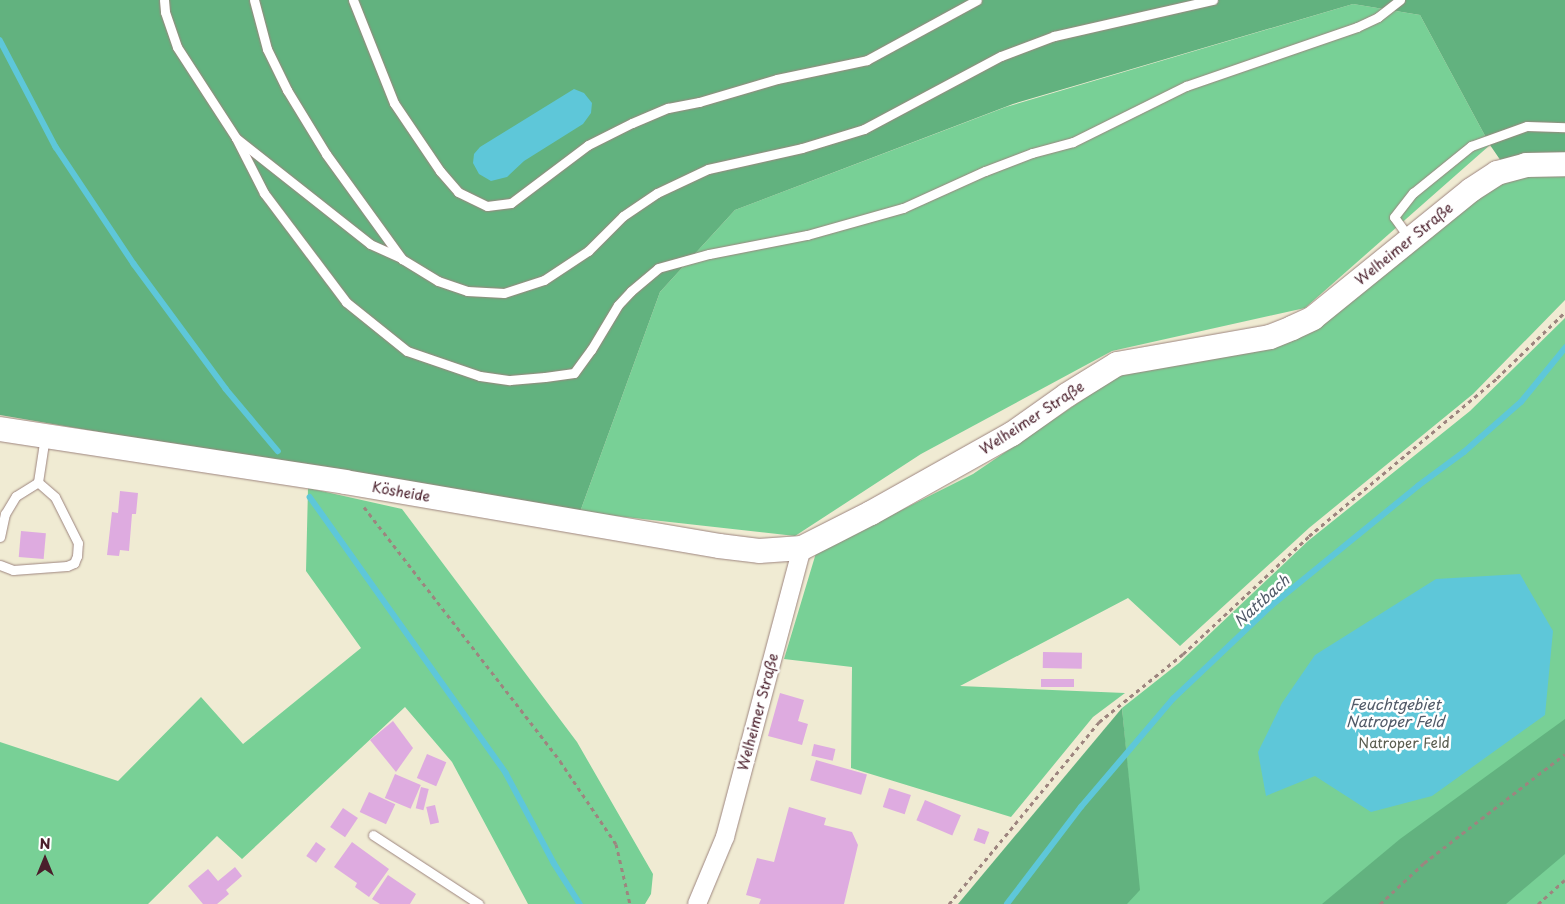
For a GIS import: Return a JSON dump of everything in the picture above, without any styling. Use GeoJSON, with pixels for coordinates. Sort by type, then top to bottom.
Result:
{"type":"FeatureCollection","features":[{"type":"Feature","properties":{"kind":"street","name":"Welheimer Straße"},"geometry":{"type":"LineString","coordinates":[[697,904],[725,837],[802,548],[871,513],[1012,434],[1066,394],[1117,364],[1270,337],[1312,318],[1471,190],[1497,173],[1526,164],[1565,164]]}},
{"type":"Feature","properties":{"kind":"street","name":"Kösheide"},"geometry":{"type":"LineString","coordinates":[[0,429],[345,482],[719,546],[759,551],[802,548]]}},
{"type":"Feature","properties":{"kind":"lane"},"geometry":{"type":"LineString","coordinates":[[164,0],[165,12],[177,47],[236,138],[264,193],[346,302],[407,351],[480,376],[510,380],[574,373],[591,350],[618,306],[631,291],[658,268],[709,254],[807,234],[903,208],[984,171],[1032,153],[1073,142],[1186,86],[1358,27],[1378,17],[1400,0]]}},
{"type":"Feature","properties":{"kind":"lane"},"geometry":{"type":"LineString","coordinates":[[254,0],[267,49],[287,90],[331,161],[402,259]]}},
{"type":"Feature","properties":{"kind":"lane"},"geometry":{"type":"LineString","coordinates":[[353,0],[362,28],[394,103],[440,172],[458,192],[487,206],[511,204],[588,146],[632,122],[668,108],[699,102],[777,79],[867,60],[976,0]]}},
{"type":"Feature","properties":{"kind":"lane"},"geometry":{"type":"LineString","coordinates":[[236,138],[370,244],[402,259],[438,281],[467,291],[504,293],[544,280],[588,250],[623,216],[657,193],[708,169],[802,148],[864,130],[1001,56],[1054,36],[1214,0]]}},
{"type":"Feature","properties":{"kind":"lane"},"geometry":{"type":"LineString","coordinates":[[1410,239],[1394,217],[1413,193],[1471,146],[1527,126],[1565,128]]}},
{"type":"Feature","properties":{"kind":"lane"},"geometry":{"type":"LineString","coordinates":[[0,537],[5,514],[16,496],[38,482],[45,436]]}},
{"type":"Feature","properties":{"kind":"lane"},"geometry":{"type":"LineString","coordinates":[[0,565],[12,570],[67,566],[74,563],[78,556],[78,543],[56,497],[38,482]]}},
{"type":"Feature","properties":{"kind":"lane"},"geometry":{"type":"LineString","coordinates":[[373,835],[478,904]]}},
{"type":"Feature","properties":{"kind":"path"},"geometry":{"type":"LineString","coordinates":[[949,904],[1099,722],[1183,654],[1309,536],[1497,378],[1565,312]]}},
{"type":"Feature","properties":{"kind":"path"},"geometry":{"type":"LineString","coordinates":[[345,482],[560,761],[616,844],[630,904]]}},
{"type":"Feature","properties":{"kind":"path"},"geometry":{"type":"LineString","coordinates":[[1380,904],[1424,863],[1565,754]]}},
{"type":"Feature","properties":{"kind":"path"},"geometry":{"type":"LineString","coordinates":[[1538,904],[1565,880]]}},
{"type":"Feature","properties":{"kind":"green space"},"geometry":{"type":"Polygon","coordinates":[[[0,0],[1565,0],[1565,156],[1503,164],[1490,145],[1420,15],[1353,4],[1013,104],[735,210],[660,292],[580,512],[0,415],[0,0]]]}},
{"type":"Feature","properties":{"kind":"green space"},"geometry":{"type":"Polygon","coordinates":[[[1353,4],[1420,15],[1490,145],[1305,308],[1112,351],[921,454],[795,536],[580,512],[660,292],[735,210],[1006,107],[1353,4]]]}},
{"type":"Feature","properties":{"kind":"green space"},"geometry":{"type":"Polygon","coordinates":[[[1565,173],[1565,300],[1473,394],[1309,528],[1180,646],[1128,598],[960,686],[1125,693],[1093,717],[1011,817],[851,768],[852,667],[784,659],[816,553],[973,474],[1125,371],[1245,352],[1468,201],[1519,176],[1565,173]]]}},
{"type":"Feature","properties":{"kind":"green space","name":"Natroper Feld"},"geometry":{"type":"Polygon","coordinates":[[[1565,318],[1565,904],[1048,904],[1130,796],[1122,708],[1179,663],[1308,541],[1470,411],[1565,318]]]}},
{"type":"Feature","properties":{"kind":"green space"},"geometry":{"type":"Polygon","coordinates":[[[308,488],[402,509],[577,742],[653,874],[651,894],[645,904],[528,904],[452,762],[405,707],[242,859],[217,836],[148,904],[0,904],[0,742],[118,781],[201,697],[243,744],[361,648],[306,571],[308,488]]]}},
{"type":"Feature","properties":{"kind":"green space"},"geometry":{"type":"Polygon","coordinates":[[[1122,708],[1140,890],[1127,904],[958,904],[1122,708]]]}},
{"type":"Feature","properties":{"kind":"green space"},"geometry":{"type":"Polygon","coordinates":[[[1565,719],[1565,854],[1506,904],[1322,904],[1400,839],[1565,719]]]}},
{"type":"Feature","properties":{"kind":"water"},"geometry":{"type":"Polygon","coordinates":[[[574,89],[584,93],[592,103],[591,113],[583,124],[524,161],[507,177],[491,181],[479,174],[473,163],[474,154],[480,147],[574,89]]]}},
{"type":"Feature","properties":{"kind":"water","name":"Feuchtgebiet Natroper Feld"},"geometry":{"type":"Polygon","coordinates":[[[1520,574],[1553,631],[1545,715],[1432,796],[1371,812],[1315,776],[1266,796],[1258,752],[1282,703],[1315,655],[1436,579],[1520,574]]]}},
{"type":"Feature","properties":{"kind":"building"},"geometry":{"type":"Polygon","coordinates":[[[120,491],[138,493],[136,514],[132,514],[129,551],[120,550],[119,556],[107,555],[112,512],[118,513],[120,491]]]}},
{"type":"Feature","properties":{"kind":"building"},"geometry":{"type":"Polygon","coordinates":[[[21,531],[46,533],[44,559],[19,557],[21,531]]]}},
{"type":"Feature","properties":{"kind":"building"},"geometry":{"type":"Polygon","coordinates":[[[1043,652],[1082,653],[1082,669],[1043,668],[1043,652]]]}},
{"type":"Feature","properties":{"kind":"building"},"geometry":{"type":"Polygon","coordinates":[[[1041,679],[1074,679],[1074,687],[1041,687],[1041,679]]]}},
{"type":"Feature","properties":{"kind":"building"},"geometry":{"type":"Polygon","coordinates":[[[780,693],[804,700],[798,721],[808,724],[802,745],[768,736],[780,693]]]}},
{"type":"Feature","properties":{"kind":"building"},"geometry":{"type":"Polygon","coordinates":[[[393,721],[413,748],[396,772],[370,740],[393,721]]]}},
{"type":"Feature","properties":{"kind":"building"},"geometry":{"type":"Polygon","coordinates":[[[814,744],[835,749],[833,761],[811,756],[814,744]]]}},
{"type":"Feature","properties":{"kind":"building"},"geometry":{"type":"Polygon","coordinates":[[[427,754],[446,762],[436,786],[417,778],[427,754]]]}},
{"type":"Feature","properties":{"kind":"building"},"geometry":{"type":"Polygon","coordinates":[[[816,760],[867,775],[861,795],[810,780],[816,760]]]}},
{"type":"Feature","properties":{"kind":"building"},"geometry":{"type":"Polygon","coordinates":[[[395,774],[421,785],[411,809],[385,798],[395,774]]]}},
{"type":"Feature","properties":{"kind":"building"},"geometry":{"type":"Polygon","coordinates":[[[421,787],[429,789],[423,810],[416,808],[421,787]]]}},
{"type":"Feature","properties":{"kind":"building"},"geometry":{"type":"Polygon","coordinates":[[[889,788],[911,795],[905,814],[883,807],[889,788]]]}},
{"type":"Feature","properties":{"kind":"building"},"geometry":{"type":"Polygon","coordinates":[[[369,792],[395,804],[386,824],[360,812],[369,792]]]}},
{"type":"Feature","properties":{"kind":"building"},"geometry":{"type":"Polygon","coordinates":[[[925,800],[961,815],[952,835],[916,820],[925,800]]]}},
{"type":"Feature","properties":{"kind":"building"},"geometry":{"type":"Polygon","coordinates":[[[435,805],[439,823],[430,825],[426,807],[435,805]]]}},
{"type":"Feature","properties":{"kind":"building"},"geometry":{"type":"Polygon","coordinates":[[[789,807],[826,818],[824,825],[852,832],[858,845],[844,904],[759,904],[761,899],[746,895],[757,858],[774,862],[789,807]]]}},
{"type":"Feature","properties":{"kind":"building"},"geometry":{"type":"Polygon","coordinates":[[[343,808],[358,818],[345,837],[330,827],[343,808]]]}},
{"type":"Feature","properties":{"kind":"building"},"geometry":{"type":"Polygon","coordinates":[[[978,828],[989,832],[985,844],[974,840],[978,828]]]}},
{"type":"Feature","properties":{"kind":"building"},"geometry":{"type":"Polygon","coordinates":[[[316,842],[326,849],[316,863],[306,856],[316,842]]]}},
{"type":"Feature","properties":{"kind":"building"},"geometry":{"type":"Polygon","coordinates":[[[352,842],[389,869],[369,897],[355,887],[357,883],[334,867],[352,842]]]}},
{"type":"Feature","properties":{"kind":"building"},"geometry":{"type":"Polygon","coordinates":[[[235,867],[242,876],[226,890],[229,894],[217,904],[203,904],[188,886],[208,869],[218,881],[235,867]]]}},
{"type":"Feature","properties":{"kind":"building"},"geometry":{"type":"Polygon","coordinates":[[[388,875],[416,894],[410,904],[380,904],[372,899],[388,875]]]}},
{"type":"Feature","properties":{"kind":"waterway"},"geometry":{"type":"LineString","coordinates":[[0,40],[56,147],[134,264],[226,389],[278,451]]}},
{"type":"Feature","properties":{"kind":"waterway","name":"Nattbach"},"geometry":{"type":"LineString","coordinates":[[1007,904],[1081,807],[1173,699],[1271,606],[1418,486],[1464,452],[1521,402],[1565,348]]}},
{"type":"Feature","properties":{"kind":"waterway"},"geometry":{"type":"LineString","coordinates":[[310,497],[506,773],[554,863],[580,904]]}}]}
